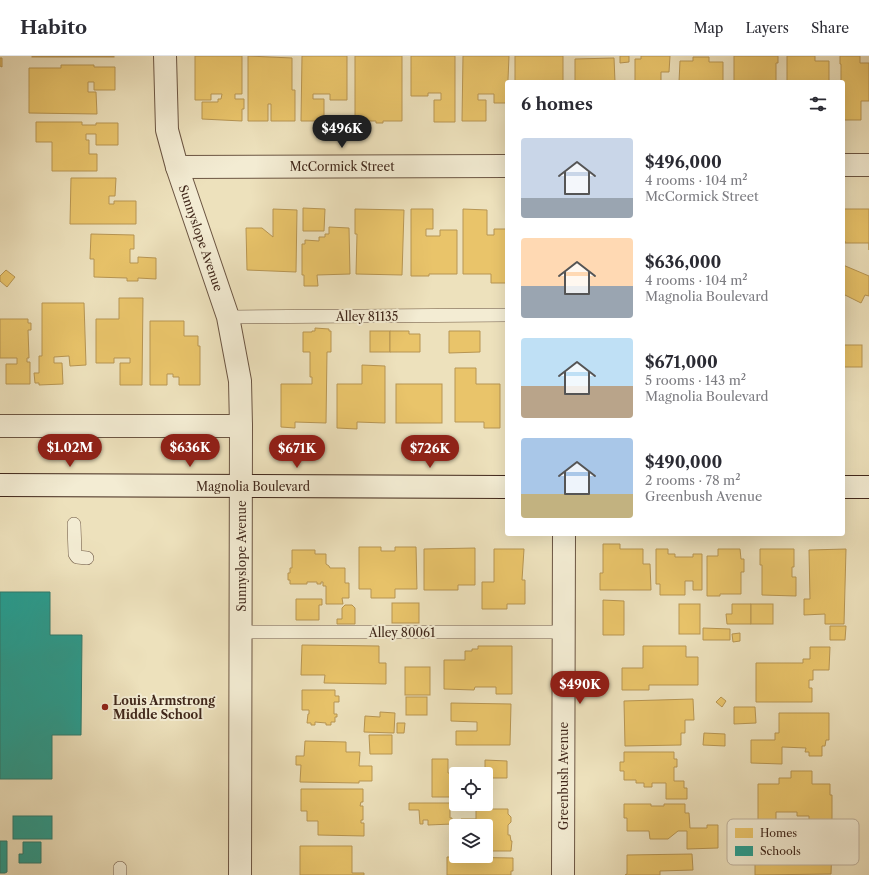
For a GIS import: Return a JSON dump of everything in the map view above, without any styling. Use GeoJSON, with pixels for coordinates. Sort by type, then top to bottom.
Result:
{"type":"FeatureCollection","features":[{"type":"Feature","properties":{"kind":"street","name":"Sunnyslope Avenue"},"geometry":{"type":"LineString","coordinates":[[165,56],[166,130],[177,167],[228,317],[240,381],[242,426],[240,875]]}},
{"type":"Feature","properties":{"kind":"street"},"geometry":{"type":"LineString","coordinates":[[845,165],[869,165]]}},
{"type":"Feature","properties":{"kind":"street","name":"McCormick Street"},"geometry":{"type":"LineString","coordinates":[[177,167],[505,166]]}},
{"type":"Feature","properties":{"kind":"street"},"geometry":{"type":"LineString","coordinates":[[0,426],[242,426]]}},
{"type":"Feature","properties":{"kind":"street","name":"Magnolia Boulevard"},"geometry":{"type":"LineString","coordinates":[[0,485],[505,487]]}},
{"type":"Feature","properties":{"kind":"street"},"geometry":{"type":"LineString","coordinates":[[845,487],[869,487]]}},
{"type":"Feature","properties":{"kind":"street","name":"Greenbush Avenue"},"geometry":{"type":"LineString","coordinates":[[563,875],[564,536]]}},
{"type":"Feature","properties":{"kind":"lane","name":"Alley 81135"},"geometry":{"type":"LineString","coordinates":[[228,317],[505,315]]}},
{"type":"Feature","properties":{"kind":"lane"},"geometry":{"type":"LineString","coordinates":[[74,524],[75,554],[77,557],[86,558]]}},
{"type":"Feature","properties":{"kind":"lane","name":"Alley 80061"},"geometry":{"type":"LineString","coordinates":[[241,632],[563,632]]}},
{"type":"Feature","properties":{"kind":"building: Homes"},"geometry":{"type":"Polygon","coordinates":[[[114,56],[114,57],[32,57],[114,56]]]}},
{"type":"Feature","properties":{"kind":"building: Homes"},"geometry":{"type":"Polygon","coordinates":[[[195,56],[242,56],[242,94],[235,94],[235,99],[244,99],[242,121],[202,119],[202,102],[218,102],[218,99],[221,99],[222,94],[211,94],[211,100],[195,100],[195,56]]]}},
{"type":"Feature","properties":{"kind":"building: Homes"},"geometry":{"type":"Polygon","coordinates":[[[248,56],[292,58],[292,90],[295,90],[295,121],[271,121],[271,104],[268,104],[268,121],[248,121],[248,56]]]}},
{"type":"Feature","properties":{"kind":"building: Homes"},"geometry":{"type":"Polygon","coordinates":[[[302,56],[347,56],[347,100],[330,100],[330,94],[313,94],[313,99],[324,99],[324,121],[301,121],[302,56]]]}},
{"type":"Feature","properties":{"kind":"building: Homes"},"geometry":{"type":"Polygon","coordinates":[[[355,56],[402,56],[402,121],[383,121],[383,123],[376,123],[376,121],[355,121],[355,56]]]}},
{"type":"Feature","properties":{"kind":"building: Homes"},"geometry":{"type":"Polygon","coordinates":[[[411,56],[455,56],[455,122],[434,122],[434,100],[441,100],[441,93],[428,93],[428,96],[411,96],[411,56]]]}},
{"type":"Feature","properties":{"kind":"building: Homes"},"geometry":{"type":"Polygon","coordinates":[[[463,56],[509,56],[508,80],[505,80],[505,103],[494,103],[494,94],[478,94],[478,100],[486,100],[486,121],[462,121],[463,56]]]}},
{"type":"Feature","properties":{"kind":"building: Homes"},"geometry":{"type":"Polygon","coordinates":[[[515,56],[563,56],[563,80],[515,80],[515,56]]]}},
{"type":"Feature","properties":{"kind":"building: Homes"},"geometry":{"type":"Polygon","coordinates":[[[620,56],[629,56],[629,62],[620,63],[620,56]]]}},
{"type":"Feature","properties":{"kind":"building: Homes"},"geometry":{"type":"Polygon","coordinates":[[[641,56],[670,56],[669,72],[661,72],[661,80],[635,80],[635,59],[641,59],[641,56]]]}},
{"type":"Feature","properties":{"kind":"building: Homes"},"geometry":{"type":"Polygon","coordinates":[[[734,56],[778,56],[778,63],[776,63],[776,80],[734,80],[734,56]]]}},
{"type":"Feature","properties":{"kind":"building: Homes"},"geometry":{"type":"Polygon","coordinates":[[[787,56],[815,56],[815,61],[829,61],[829,80],[787,80],[787,56]]]}},
{"type":"Feature","properties":{"kind":"building: Homes"},"geometry":{"type":"Polygon","coordinates":[[[840,56],[860,56],[860,63],[869,63],[869,101],[861,101],[861,120],[845,120],[845,80],[841,80],[840,56]]]}},
{"type":"Feature","properties":{"kind":"building: Homes"},"geometry":{"type":"Polygon","coordinates":[[[693,57],[709,57],[709,62],[723,62],[723,80],[679,80],[680,61],[693,61],[693,57]]]}},
{"type":"Feature","properties":{"kind":"building: Homes"},"geometry":{"type":"Polygon","coordinates":[[[0,58],[2,58],[2,67],[0,66],[0,58]]]}},
{"type":"Feature","properties":{"kind":"building: Homes"},"geometry":{"type":"Polygon","coordinates":[[[614,58],[615,80],[575,80],[575,59],[614,58]]]}},
{"type":"Feature","properties":{"kind":"building: Homes"},"geometry":{"type":"Polygon","coordinates":[[[61,65],[94,65],[94,67],[115,67],[115,90],[94,90],[94,82],[88,82],[88,92],[96,92],[97,114],[29,113],[29,68],[61,68],[61,65]]]}},
{"type":"Feature","properties":{"kind":"building: Homes"},"geometry":{"type":"Polygon","coordinates":[[[36,122],[82,122],[82,125],[96,125],[96,123],[118,123],[118,145],[96,145],[96,134],[86,134],[86,140],[89,140],[89,154],[97,154],[97,171],[52,171],[52,142],[36,142],[36,122]]]}},
{"type":"Feature","properties":{"kind":"building: Homes"},"geometry":{"type":"Polygon","coordinates":[[[71,178],[116,178],[115,196],[109,196],[109,204],[114,204],[114,201],[136,201],[136,224],[70,224],[71,178]]]}},
{"type":"Feature","properties":{"kind":"building: Homes"},"geometry":{"type":"Polygon","coordinates":[[[303,208],[325,209],[324,231],[303,231],[303,208]]]}},
{"type":"Feature","properties":{"kind":"building: Homes"},"geometry":{"type":"Polygon","coordinates":[[[273,209],[297,210],[296,272],[247,270],[246,228],[262,228],[273,237],[273,209]]]}},
{"type":"Feature","properties":{"kind":"building: Homes"},"geometry":{"type":"Polygon","coordinates":[[[355,209],[404,210],[402,275],[356,274],[357,234],[355,234],[355,209]]]}},
{"type":"Feature","properties":{"kind":"building: Homes"},"geometry":{"type":"Polygon","coordinates":[[[411,209],[433,209],[433,229],[426,229],[426,236],[440,236],[440,230],[457,230],[457,274],[429,274],[429,276],[411,276],[411,209]]]}},
{"type":"Feature","properties":{"kind":"building: Homes"},"geometry":{"type":"Polygon","coordinates":[[[463,209],[487,210],[487,235],[494,235],[494,229],[505,229],[505,283],[491,283],[491,274],[463,274],[463,209]]]}},
{"type":"Feature","properties":{"kind":"building: Homes"},"geometry":{"type":"Polygon","coordinates":[[[845,209],[869,209],[869,243],[845,243],[845,209]]]}},
{"type":"Feature","properties":{"kind":"building: Homes"},"geometry":{"type":"Polygon","coordinates":[[[329,227],[349,228],[350,274],[317,275],[318,286],[304,286],[304,275],[302,275],[302,244],[305,244],[305,240],[319,241],[319,237],[325,237],[325,234],[329,234],[329,227]]]}},
{"type":"Feature","properties":{"kind":"building: Homes"},"geometry":{"type":"Polygon","coordinates":[[[91,234],[134,235],[134,249],[130,249],[130,263],[138,263],[138,257],[156,258],[156,279],[138,278],[138,281],[127,281],[127,278],[94,277],[94,259],[90,259],[91,234]]]}},
{"type":"Feature","properties":{"kind":"building: Homes"},"geometry":{"type":"Polygon","coordinates":[[[845,266],[869,276],[869,296],[865,295],[861,303],[845,295],[845,266]]]}},
{"type":"Feature","properties":{"kind":"building: Homes"},"geometry":{"type":"Polygon","coordinates":[[[6,270],[15,277],[7,287],[0,281],[0,276],[6,270]]]}},
{"type":"Feature","properties":{"kind":"building: Homes"},"geometry":{"type":"Polygon","coordinates":[[[119,298],[143,298],[142,385],[120,385],[120,363],[130,363],[130,358],[114,358],[114,363],[96,363],[96,319],[119,319],[119,298]]]}},
{"type":"Feature","properties":{"kind":"building: Homes"},"geometry":{"type":"Polygon","coordinates":[[[42,303],[84,303],[86,365],[70,366],[69,356],[54,357],[54,363],[62,363],[63,384],[39,385],[39,383],[35,383],[34,373],[39,373],[39,356],[42,356],[42,303]]]}},
{"type":"Feature","properties":{"kind":"building: Homes"},"geometry":{"type":"Polygon","coordinates":[[[0,319],[28,319],[28,323],[31,323],[31,330],[28,330],[29,358],[27,358],[27,362],[30,362],[30,384],[6,384],[6,364],[17,364],[17,358],[0,358],[0,319]]]}},
{"type":"Feature","properties":{"kind":"building: Homes"},"geometry":{"type":"Polygon","coordinates":[[[150,321],[184,321],[184,336],[198,336],[198,346],[200,346],[200,385],[179,385],[179,377],[173,377],[173,374],[167,374],[167,385],[150,385],[150,321]]]}},
{"type":"Feature","properties":{"kind":"building: Homes"},"geometry":{"type":"Polygon","coordinates":[[[315,328],[329,329],[329,331],[331,331],[331,352],[327,352],[326,423],[295,422],[295,428],[281,427],[281,384],[312,384],[312,377],[310,377],[310,352],[303,352],[303,332],[315,331],[315,328]]]}},
{"type":"Feature","properties":{"kind":"building: Homes"},"geometry":{"type":"Polygon","coordinates":[[[370,331],[390,331],[390,352],[370,352],[370,331]]]}},
{"type":"Feature","properties":{"kind":"building: Homes"},"geometry":{"type":"Polygon","coordinates":[[[390,331],[409,331],[409,334],[420,334],[420,352],[390,352],[390,331]]]}},
{"type":"Feature","properties":{"kind":"building: Homes"},"geometry":{"type":"Polygon","coordinates":[[[449,331],[480,331],[480,352],[449,353],[449,331]]]}},
{"type":"Feature","properties":{"kind":"building: Homes"},"geometry":{"type":"Polygon","coordinates":[[[845,345],[862,345],[862,367],[845,367],[845,345]]]}},
{"type":"Feature","properties":{"kind":"building: Homes"},"geometry":{"type":"Polygon","coordinates":[[[362,365],[385,366],[385,423],[357,422],[357,429],[337,428],[337,384],[362,384],[362,365]]]}},
{"type":"Feature","properties":{"kind":"building: Homes"},"geometry":{"type":"Polygon","coordinates":[[[455,368],[476,368],[476,384],[500,384],[500,428],[484,428],[484,422],[455,422],[455,368]]]}},
{"type":"Feature","properties":{"kind":"building: Homes"},"geometry":{"type":"Polygon","coordinates":[[[396,384],[442,384],[442,423],[396,423],[396,384]]]}},
{"type":"Feature","properties":{"kind":"building: Homes"},"geometry":{"type":"Polygon","coordinates":[[[603,544],[620,544],[620,549],[643,549],[643,564],[650,564],[651,590],[600,590],[600,573],[603,573],[603,544]]]}},
{"type":"Feature","properties":{"kind":"building: Homes"},"geometry":{"type":"Polygon","coordinates":[[[359,547],[381,547],[381,551],[395,551],[395,547],[416,547],[417,589],[395,589],[395,598],[371,598],[371,589],[359,589],[359,547]]]}},
{"type":"Feature","properties":{"kind":"building: Homes"},"geometry":{"type":"Polygon","coordinates":[[[475,548],[475,585],[458,585],[458,590],[424,590],[424,549],[475,548]]]}},
{"type":"Feature","properties":{"kind":"building: Homes"},"geometry":{"type":"Polygon","coordinates":[[[494,549],[524,549],[522,580],[525,580],[525,604],[507,604],[507,609],[482,609],[482,582],[494,582],[494,549]]]}},
{"type":"Feature","properties":{"kind":"building: Homes"},"geometry":{"type":"Polygon","coordinates":[[[656,549],[668,549],[668,554],[675,554],[675,557],[693,557],[693,554],[702,554],[702,590],[693,590],[693,581],[685,581],[685,595],[660,595],[660,584],[656,584],[656,549]]]}},
{"type":"Feature","properties":{"kind":"building: Homes"},"geometry":{"type":"Polygon","coordinates":[[[718,549],[740,549],[741,559],[744,559],[744,572],[741,572],[741,594],[720,594],[720,596],[707,596],[707,556],[718,556],[718,549]]]}},
{"type":"Feature","properties":{"kind":"building: Homes"},"geometry":{"type":"Polygon","coordinates":[[[760,549],[794,549],[794,567],[792,567],[792,577],[796,577],[796,596],[762,595],[762,565],[760,565],[760,549]]]}},
{"type":"Feature","properties":{"kind":"building: Homes"},"geometry":{"type":"Polygon","coordinates":[[[846,549],[844,624],[825,624],[825,614],[804,615],[804,599],[810,599],[809,550],[846,549]]]}},
{"type":"Feature","properties":{"kind":"building: Homes"},"geometry":{"type":"Polygon","coordinates":[[[292,550],[315,550],[315,554],[326,554],[326,564],[330,568],[345,568],[345,583],[349,583],[349,598],[342,598],[343,604],[326,604],[326,586],[323,586],[323,582],[321,582],[321,584],[317,584],[317,582],[307,582],[307,584],[290,584],[290,580],[288,580],[288,573],[290,573],[290,568],[292,568],[292,550]]]}},
{"type":"Feature","properties":{"kind":"building: Homes"},"geometry":{"type":"Polygon","coordinates":[[[296,599],[322,599],[322,605],[319,605],[319,620],[296,620],[296,599]]]}},
{"type":"Feature","properties":{"kind":"building: Homes"},"geometry":{"type":"Polygon","coordinates":[[[603,600],[624,601],[624,635],[603,635],[603,600]]]}},
{"type":"Feature","properties":{"kind":"building: Homes"},"geometry":{"type":"Polygon","coordinates":[[[392,603],[419,603],[419,623],[392,623],[392,603]]]}},
{"type":"Feature","properties":{"kind":"building: Homes"},"geometry":{"type":"Polygon","coordinates":[[[679,604],[700,604],[700,634],[679,634],[679,604]]]}},
{"type":"Feature","properties":{"kind":"building: Homes"},"geometry":{"type":"Polygon","coordinates":[[[732,604],[751,604],[751,624],[727,624],[726,614],[732,614],[732,604]]]}},
{"type":"Feature","properties":{"kind":"building: Homes"},"geometry":{"type":"Polygon","coordinates":[[[751,604],[773,604],[773,624],[751,624],[751,604]]]}},
{"type":"Feature","properties":{"kind":"building: Homes"},"geometry":{"type":"Polygon","coordinates":[[[345,605],[352,605],[355,608],[355,624],[337,624],[337,619],[342,619],[342,608],[345,605]]]}},
{"type":"Feature","properties":{"kind":"building: Homes"},"geometry":{"type":"Polygon","coordinates":[[[830,626],[846,626],[845,640],[830,640],[830,626]]]}},
{"type":"Feature","properties":{"kind":"building: Homes"},"geometry":{"type":"Polygon","coordinates":[[[703,628],[730,629],[730,640],[703,640],[703,628]]]}},
{"type":"Feature","properties":{"kind":"building: Homes"},"geometry":{"type":"Polygon","coordinates":[[[740,633],[740,641],[733,642],[732,634],[740,633]]]}},
{"type":"Feature","properties":{"kind":"building: Homes"},"geometry":{"type":"Polygon","coordinates":[[[302,645],[379,646],[379,663],[386,663],[386,684],[324,683],[325,675],[301,675],[302,645]]]}},
{"type":"Feature","properties":{"kind":"building: Homes"},"geometry":{"type":"Polygon","coordinates":[[[478,646],[512,646],[512,694],[496,694],[496,687],[475,687],[474,690],[444,689],[444,660],[465,660],[465,651],[478,649],[478,646]]]}},
{"type":"Feature","properties":{"kind":"building: Homes"},"geometry":{"type":"Polygon","coordinates":[[[643,646],[686,646],[686,657],[698,657],[698,685],[649,685],[649,690],[622,690],[622,668],[643,668],[643,646]]]}},
{"type":"Feature","properties":{"kind":"building: Homes"},"geometry":{"type":"Polygon","coordinates":[[[810,647],[830,647],[829,670],[813,670],[813,680],[809,680],[809,688],[812,688],[812,702],[756,702],[756,663],[803,663],[803,659],[810,659],[810,647]]]}},
{"type":"Feature","properties":{"kind":"building: Homes"},"geometry":{"type":"Polygon","coordinates":[[[405,667],[430,667],[430,695],[405,695],[405,667]]]}},
{"type":"Feature","properties":{"kind":"building: Homes"},"geometry":{"type":"Polygon","coordinates":[[[302,690],[335,690],[335,696],[339,696],[339,702],[334,702],[334,714],[337,714],[337,717],[335,717],[335,722],[331,722],[331,725],[315,722],[315,725],[311,725],[311,723],[307,723],[309,710],[302,710],[302,690]]]}},
{"type":"Feature","properties":{"kind":"building: Homes"},"geometry":{"type":"Polygon","coordinates":[[[406,697],[427,697],[427,715],[406,715],[406,697]]]}},
{"type":"Feature","properties":{"kind":"building: Homes"},"geometry":{"type":"Polygon","coordinates":[[[721,697],[726,701],[722,707],[716,702],[721,697]]]}},
{"type":"Feature","properties":{"kind":"building: Homes"},"geometry":{"type":"Polygon","coordinates":[[[693,699],[694,720],[685,720],[685,733],[681,733],[681,745],[625,746],[624,701],[693,699]]]}},
{"type":"Feature","properties":{"kind":"building: Homes"},"geometry":{"type":"Polygon","coordinates":[[[451,703],[511,704],[510,745],[456,745],[456,731],[477,731],[477,722],[451,721],[451,703]]]}},
{"type":"Feature","properties":{"kind":"building: Homes"},"geometry":{"type":"Polygon","coordinates":[[[734,707],[755,707],[756,723],[734,724],[734,707]]]}},
{"type":"Feature","properties":{"kind":"building: Homes"},"geometry":{"type":"Polygon","coordinates":[[[380,712],[395,713],[394,733],[364,732],[365,716],[380,717],[380,712]]]}},
{"type":"Feature","properties":{"kind":"building: Homes"},"geometry":{"type":"Polygon","coordinates":[[[779,713],[829,713],[829,740],[826,740],[825,746],[822,746],[822,756],[809,756],[809,752],[805,752],[806,748],[782,747],[782,764],[751,763],[751,740],[775,740],[775,733],[779,733],[779,713]]]}},
{"type":"Feature","properties":{"kind":"building: Homes"},"geometry":{"type":"Polygon","coordinates":[[[397,723],[405,723],[404,733],[397,733],[397,723]]]}},
{"type":"Feature","properties":{"kind":"building: Homes"},"geometry":{"type":"Polygon","coordinates":[[[704,733],[725,734],[725,746],[703,745],[704,733]]]}},
{"type":"Feature","properties":{"kind":"building: Homes"},"geometry":{"type":"Polygon","coordinates":[[[369,735],[392,735],[392,754],[370,754],[369,735]]]}},
{"type":"Feature","properties":{"kind":"building: Homes"},"geometry":{"type":"Polygon","coordinates":[[[305,741],[346,742],[346,752],[360,752],[359,766],[372,766],[372,781],[359,781],[359,783],[300,782],[301,765],[296,765],[296,756],[304,756],[305,741]]]}},
{"type":"Feature","properties":{"kind":"building: Homes"},"geometry":{"type":"Polygon","coordinates":[[[624,752],[674,752],[674,759],[677,759],[677,767],[674,767],[674,781],[684,781],[684,788],[687,788],[687,799],[666,799],[666,783],[652,783],[652,787],[644,787],[644,783],[636,783],[636,780],[624,780],[624,771],[620,771],[620,762],[624,762],[624,752]]]}},
{"type":"Feature","properties":{"kind":"building: Homes"},"geometry":{"type":"Polygon","coordinates":[[[432,759],[448,759],[449,797],[432,797],[432,759]]]}},
{"type":"Feature","properties":{"kind":"building: Homes"},"geometry":{"type":"Polygon","coordinates":[[[485,760],[507,761],[507,778],[493,778],[493,767],[485,767],[485,760]]]}},
{"type":"Feature","properties":{"kind":"building: Homes"},"geometry":{"type":"Polygon","coordinates":[[[791,771],[812,771],[812,784],[830,784],[830,795],[832,795],[832,819],[809,819],[809,816],[797,816],[797,812],[776,812],[776,819],[758,819],[758,784],[779,784],[779,778],[791,778],[791,771]]]}},
{"type":"Feature","properties":{"kind":"building: Homes"},"geometry":{"type":"Polygon","coordinates":[[[301,789],[363,789],[363,802],[361,802],[360,806],[363,806],[363,820],[361,820],[361,823],[364,823],[364,836],[318,835],[318,821],[307,821],[307,811],[301,811],[301,789]]]}},
{"type":"Feature","properties":{"kind":"building: Homes"},"geometry":{"type":"Polygon","coordinates":[[[409,803],[449,803],[450,818],[452,819],[449,819],[449,824],[428,825],[428,820],[423,820],[423,824],[420,824],[419,810],[409,810],[409,803]]]}},
{"type":"Feature","properties":{"kind":"building: Homes"},"geometry":{"type":"Polygon","coordinates":[[[624,804],[651,804],[651,806],[664,806],[664,804],[685,804],[685,813],[689,813],[690,828],[707,828],[707,825],[718,825],[718,848],[687,849],[687,831],[678,831],[668,839],[650,839],[649,831],[627,831],[627,818],[624,818],[624,804]]]}},
{"type":"Feature","properties":{"kind":"building: Homes"},"geometry":{"type":"Polygon","coordinates":[[[508,809],[508,814],[511,817],[511,822],[508,825],[508,835],[510,835],[512,841],[511,851],[493,851],[493,819],[476,819],[476,811],[508,809]]]}},
{"type":"Feature","properties":{"kind":"building: Homes"},"geometry":{"type":"Polygon","coordinates":[[[300,846],[352,846],[352,873],[364,873],[364,875],[300,875],[300,846]]]}},
{"type":"Feature","properties":{"kind":"building: Homes"},"geometry":{"type":"Polygon","coordinates":[[[692,854],[693,870],[660,871],[660,875],[625,875],[627,874],[627,855],[692,854]]]}},
{"type":"Feature","properties":{"kind":"building: Homes"},"geometry":{"type":"Polygon","coordinates":[[[447,857],[449,857],[449,863],[493,863],[493,858],[513,858],[513,871],[511,871],[511,875],[447,875],[447,857]]]}},
{"type":"Feature","properties":{"kind":"building: Homes"},"geometry":{"type":"Polygon","coordinates":[[[755,865],[831,865],[831,874],[755,875],[755,865]]]}},
{"type":"Feature","properties":{"kind":"building: Schools"},"geometry":{"type":"Polygon","coordinates":[[[0,592],[50,592],[50,635],[82,635],[81,735],[52,735],[52,779],[0,779],[0,592]]]}},
{"type":"Feature","properties":{"kind":"building: Schools"},"geometry":{"type":"Polygon","coordinates":[[[13,816],[52,816],[52,839],[13,839],[13,816]]]}},
{"type":"Feature","properties":{"kind":"building: Schools"},"geometry":{"type":"Polygon","coordinates":[[[0,841],[7,841],[7,872],[5,873],[0,873],[0,841]]]}},
{"type":"Feature","properties":{"kind":"building: Schools"},"geometry":{"type":"Polygon","coordinates":[[[23,842],[41,842],[41,863],[19,863],[19,854],[23,854],[23,842]]]}},
{"type":"Feature","properties":{"kind":"place","name":"Louis Armstrong Middle School"},"geometry":{"type":"Point","coordinates":[105,707]}}]}
